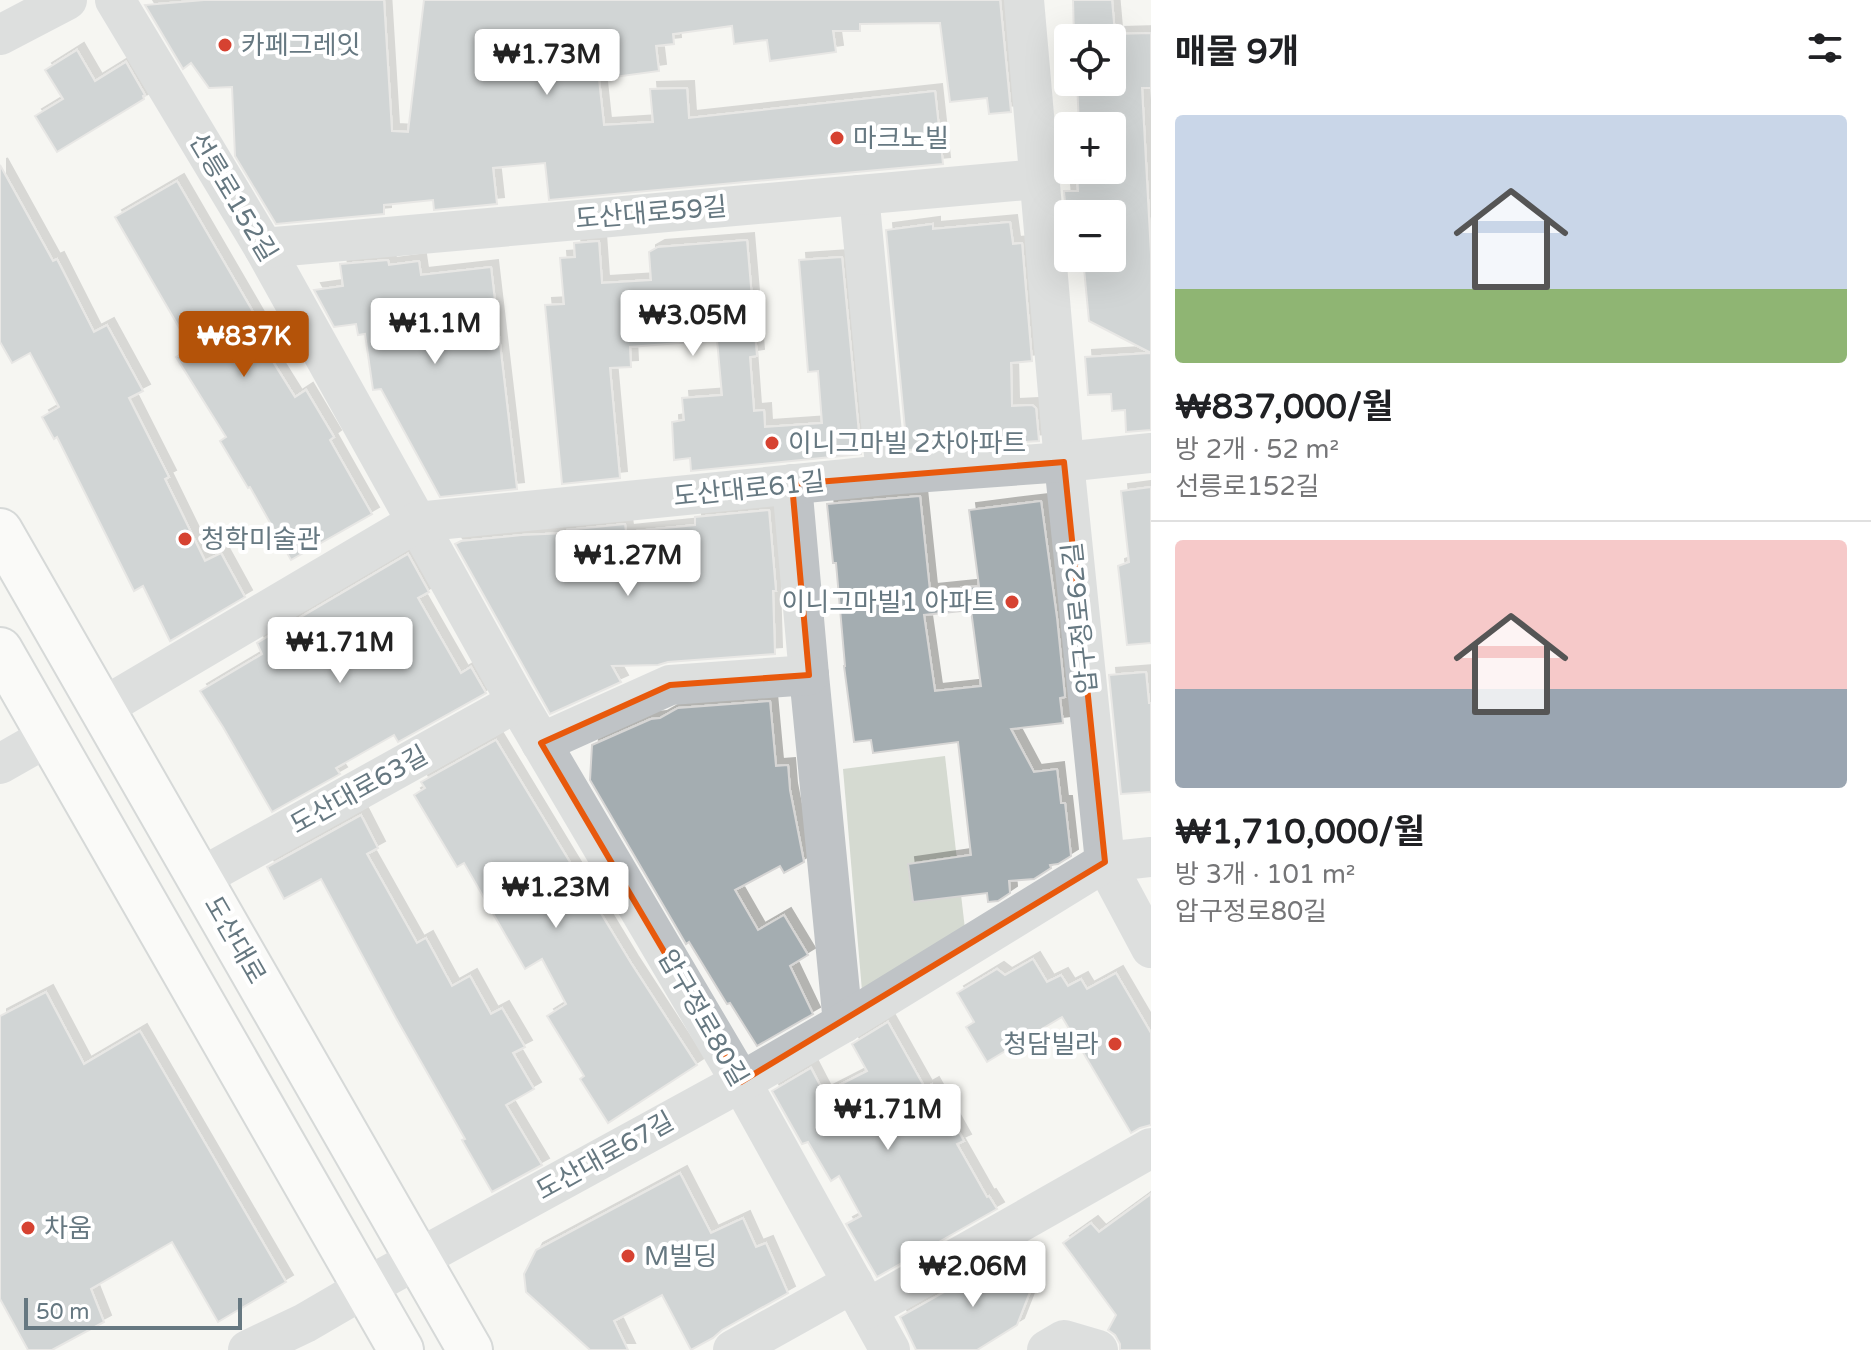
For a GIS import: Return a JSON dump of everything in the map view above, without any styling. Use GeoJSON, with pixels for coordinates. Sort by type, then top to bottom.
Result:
{"type":"FeatureCollection","features":[{"type":"Feature","properties":{"kind":"main road","name":"도산대로"},"geometry":{"type":"LineString","coordinates":[[0,531],[470,1350]]}},
{"type":"Feature","properties":{"kind":"main road"},"geometry":{"type":"LineString","coordinates":[[0,650],[401,1350]]}},
{"type":"Feature","properties":{"kind":"street"},"geometry":{"type":"LineString","coordinates":[[0,35],[67,0]]}},
{"type":"Feature","properties":{"kind":"street","name":"선릉로152길"},"geometry":{"type":"LineString","coordinates":[[115,0],[264,248],[417,522]]}},
{"type":"Feature","properties":{"kind":"street","name":"압구정로62길"},"geometry":{"type":"LineString","coordinates":[[1024,0],[1064,462],[1105,862]]}},
{"type":"Feature","properties":{"kind":"street","name":"도산대로59길"},"geometry":{"type":"LineString","coordinates":[[264,248],[1038,179]]}},
{"type":"Feature","properties":{"kind":"street"},"geometry":{"type":"LineString","coordinates":[[859,195],[886,475]]}},
{"type":"Feature","properties":{"kind":"street"},"geometry":{"type":"LineString","coordinates":[[1064,462],[1151,453]]}},
{"type":"Feature","properties":{"kind":"street","name":"도산대로61길"},"geometry":{"type":"LineString","coordinates":[[102,708],[417,522],[886,475],[1064,462]]}},
{"type":"Feature","properties":{"kind":"street"},"geometry":{"type":"LineString","coordinates":[[792,484],[843,1023]]}},
{"type":"Feature","properties":{"kind":"street","name":"압구정로80길"},"geometry":{"type":"LineString","coordinates":[[417,522],[517,702],[741,1082],[890,1350]]}},
{"type":"Feature","properties":{"kind":"street"},"geometry":{"type":"LineString","coordinates":[[541,743],[670,685],[809,675]]}},
{"type":"Feature","properties":{"kind":"street","name":"도산대로63길"},"geometry":{"type":"LineString","coordinates":[[200,878],[517,702]]}},
{"type":"Feature","properties":{"kind":"street"},"geometry":{"type":"LineString","coordinates":[[0,764],[49,736]]}},
{"type":"Feature","properties":{"kind":"street","name":"도산대로67길"},"geometry":{"type":"LineString","coordinates":[[248,1350],[305,1323],[741,1082],[1105,862],[1151,857]]}},
{"type":"Feature","properties":{"kind":"street"},"geometry":{"type":"LineString","coordinates":[[1105,862],[1151,948]]}},
{"type":"Feature","properties":{"kind":"street"},"geometry":{"type":"LineString","coordinates":[[733,1350],[860,1296],[1151,1148]]}},
{"type":"Feature","properties":{"kind":"street"},"geometry":{"type":"LineString","coordinates":[[1047,1350],[1064,1340],[1098,1350]]}},
{"type":"Feature","properties":{"kind":"highlighted area"},"geometry":{"type":"Polygon","coordinates":[[[1064,462],[1105,862],[741,1082],[541,743],[670,685],[809,675],[792,484],[1064,462]]]}},
{"type":"Feature","properties":{"kind":"shaded area"},"geometry":{"type":"Polygon","coordinates":[[[945,756],[965,929],[862,991],[843,769],[945,756]]]}},
{"type":"Feature","properties":{"kind":"building"},"geometry":{"type":"Polygon","coordinates":[[[204,0],[384,0],[392,131],[408,132],[424,0],[1000,0],[1011,112],[989,114],[987,98],[950,102],[940,23],[860,24],[860,31],[833,31],[836,52],[770,61],[767,40],[734,44],[732,26],[673,34],[674,44],[656,46],[659,71],[599,79],[604,125],[653,122],[650,89],[687,88],[689,118],[935,91],[943,164],[549,200],[545,163],[493,168],[497,204],[434,210],[433,200],[384,205],[384,214],[276,224],[235,156],[232,87],[209,88],[191,63],[183,69],[145,5],[204,0]]]}},
{"type":"Feature","properties":{"kind":"building"},"geometry":{"type":"Polygon","coordinates":[[[1073,0],[1112,0],[1114,24],[1074,24],[1073,0]]]}},
{"type":"Feature","properties":{"kind":"building"},"geometry":{"type":"Polygon","coordinates":[[[1151,33],[1151,88],[1142,88],[1151,254],[1151,353],[1089,321],[1084,272],[1126,272],[1126,200],[1065,200],[1064,191],[1078,191],[1078,184],[1126,184],[1126,112],[1078,112],[1078,96],[1126,96],[1126,34],[1151,33]]]}},
{"type":"Feature","properties":{"kind":"building"},"geometry":{"type":"Polygon","coordinates":[[[77,50],[95,81],[126,62],[145,95],[144,99],[57,152],[35,116],[63,99],[45,70],[77,50]]]}},
{"type":"Feature","properties":{"kind":"building"},"geometry":{"type":"Polygon","coordinates":[[[0,165],[53,261],[57,259],[94,332],[107,325],[143,391],[129,398],[169,477],[165,479],[205,561],[221,553],[245,597],[170,641],[143,586],[134,591],[57,437],[54,439],[42,417],[59,407],[30,353],[12,363],[0,342],[0,165]]]}},
{"type":"Feature","properties":{"kind":"building"},"geometry":{"type":"Polygon","coordinates":[[[177,181],[263,329],[255,333],[295,397],[306,390],[334,437],[330,440],[372,514],[291,560],[220,441],[226,437],[176,357],[191,348],[115,217],[177,181]]]}},
{"type":"Feature","properties":{"kind":"building"},"geometry":{"type":"Polygon","coordinates":[[[1010,222],[1013,244],[1022,243],[1032,361],[1011,363],[1012,406],[1032,405],[1036,408],[1039,441],[907,450],[886,230],[933,224],[933,229],[1010,222]]]}},
{"type":"Feature","properties":{"kind":"building"},"geometry":{"type":"Polygon","coordinates":[[[747,240],[757,356],[750,357],[754,411],[764,410],[765,427],[822,423],[818,371],[808,372],[799,260],[842,257],[861,454],[691,471],[690,458],[674,460],[672,422],[684,420],[682,398],[722,395],[717,340],[630,347],[631,367],[610,368],[620,478],[562,484],[545,305],[564,304],[560,258],[575,257],[574,243],[599,241],[602,283],[651,280],[649,252],[658,247],[747,240]]]}},
{"type":"Feature","properties":{"kind":"building"},"geometry":{"type":"Polygon","coordinates":[[[388,260],[389,265],[419,261],[421,275],[491,267],[517,489],[440,497],[381,389],[373,390],[365,334],[358,335],[356,324],[334,327],[314,290],[343,286],[340,264],[388,260]]]}},
{"type":"Feature","properties":{"kind":"building"},"geometry":{"type":"Polygon","coordinates":[[[1151,353],[1151,430],[1126,432],[1125,410],[1112,411],[1111,394],[1088,395],[1085,357],[1151,353]]]}},
{"type":"Feature","properties":{"kind":"building"},"geometry":{"type":"Polygon","coordinates":[[[1151,487],[1151,643],[1127,645],[1118,566],[1129,562],[1121,491],[1151,487]]]}},
{"type":"Feature","properties":{"kind":"building"},"geometry":{"type":"Polygon","coordinates":[[[920,496],[930,591],[979,586],[969,510],[1041,501],[1065,697],[1060,698],[1063,723],[1011,729],[1034,772],[1057,769],[1061,803],[1065,803],[1071,856],[1050,865],[1051,868],[1034,879],[1009,881],[1010,893],[998,901],[988,902],[987,893],[913,902],[908,864],[971,855],[958,742],[873,753],[871,740],[854,742],[827,504],[920,496]],[[971,610],[924,615],[935,691],[981,686],[971,610]]]}},
{"type":"Feature","properties":{"kind":"building"},"geometry":{"type":"Polygon","coordinates":[[[769,510],[776,591],[773,591],[775,654],[612,666],[621,682],[550,714],[455,544],[625,524],[626,532],[695,525],[695,517],[769,510]]]}},
{"type":"Feature","properties":{"kind":"building"},"geometry":{"type":"Polygon","coordinates":[[[408,554],[429,592],[418,598],[461,673],[471,667],[486,693],[398,742],[394,735],[336,768],[340,774],[272,812],[200,691],[262,654],[257,643],[408,554]]]}},
{"type":"Feature","properties":{"kind":"building"},"geometry":{"type":"Polygon","coordinates":[[[1146,672],[1151,703],[1151,792],[1121,794],[1109,675],[1146,672]]]}},
{"type":"Feature","properties":{"kind":"building"},"geometry":{"type":"Polygon","coordinates":[[[770,701],[776,766],[788,765],[804,862],[784,873],[780,866],[735,890],[758,930],[784,915],[808,955],[790,966],[813,1014],[757,1046],[689,942],[686,944],[590,780],[592,745],[651,719],[660,718],[678,708],[770,701]]]}},
{"type":"Feature","properties":{"kind":"building"},"geometry":{"type":"Polygon","coordinates":[[[496,740],[631,963],[697,1065],[608,1123],[580,1079],[584,1076],[547,1016],[566,1004],[542,959],[525,969],[464,863],[457,867],[414,795],[425,788],[421,782],[496,740]]]}},
{"type":"Feature","properties":{"kind":"building"},"geometry":{"type":"Polygon","coordinates":[[[361,815],[378,848],[367,854],[417,943],[426,938],[452,986],[470,976],[491,1014],[502,1008],[525,1047],[513,1053],[534,1089],[506,1105],[542,1165],[492,1192],[321,879],[284,899],[267,867],[361,815]]]}},
{"type":"Feature","properties":{"kind":"building","name":"청담빌라"},"geometry":{"type":"Polygon","coordinates":[[[1033,959],[1047,982],[1061,975],[1068,986],[1081,979],[1087,989],[1116,973],[1151,1033],[1151,1125],[1131,1133],[1062,1017],[987,1062],[966,1027],[974,1022],[957,993],[997,969],[1005,975],[1033,959]]]}},
{"type":"Feature","properties":{"kind":"building"},"geometry":{"type":"Polygon","coordinates":[[[46,992],[84,1064],[140,1031],[286,1282],[218,1322],[172,1242],[91,1289],[104,1322],[52,1350],[28,1350],[0,1299],[0,1016],[46,992]]]}},
{"type":"Feature","properties":{"kind":"building"},"geometry":{"type":"Polygon","coordinates":[[[888,1022],[925,1088],[932,1084],[964,1141],[957,1144],[997,1209],[877,1277],[846,1224],[861,1216],[839,1176],[831,1181],[808,1142],[802,1144],[772,1091],[811,1068],[824,1093],[867,1071],[852,1044],[888,1022]]]}},
{"type":"Feature","properties":{"kind":"building","name":"M빌딩"},"geometry":{"type":"Polygon","coordinates":[[[680,1173],[711,1233],[743,1218],[756,1247],[766,1243],[788,1293],[691,1350],[662,1295],[614,1321],[628,1350],[590,1350],[526,1292],[524,1274],[536,1250],[680,1173]]]}},
{"type":"Feature","properties":{"kind":"building"},"geometry":{"type":"Polygon","coordinates":[[[1151,1194],[1151,1350],[1120,1350],[1115,1335],[1108,1330],[1116,1315],[1063,1243],[1091,1223],[1099,1232],[1151,1194]]]}},
{"type":"Feature","properties":{"kind":"building"},"geometry":{"type":"Polygon","coordinates":[[[1020,1251],[1035,1279],[1017,1325],[977,1350],[916,1350],[900,1317],[1020,1251]]]}},
{"type":"Feature","properties":{"kind":"place","name":"카페그레잇"},"geometry":{"type":"Point","coordinates":[225,45]}},
{"type":"Feature","properties":{"kind":"place","name":"마크노빌"},"geometry":{"type":"Point","coordinates":[837,138]}},
{"type":"Feature","properties":{"kind":"place","name":"이니그마빌 2차아파트"},"geometry":{"type":"Point","coordinates":[772,443]}},
{"type":"Feature","properties":{"kind":"place","name":"청학미술관"},"geometry":{"type":"Point","coordinates":[185,539]}},
{"type":"Feature","properties":{"kind":"place","name":"이니그마빌1 아파트"},"geometry":{"type":"Point","coordinates":[1012,602]}},
{"type":"Feature","properties":{"kind":"place","name":"청담빌라"},"geometry":{"type":"Point","coordinates":[1115,1044]}},
{"type":"Feature","properties":{"kind":"place","name":"차움"},"geometry":{"type":"Point","coordinates":[28,1228]}},
{"type":"Feature","properties":{"kind":"place","name":"M빌딩"},"geometry":{"type":"Point","coordinates":[628,1256]}}]}
